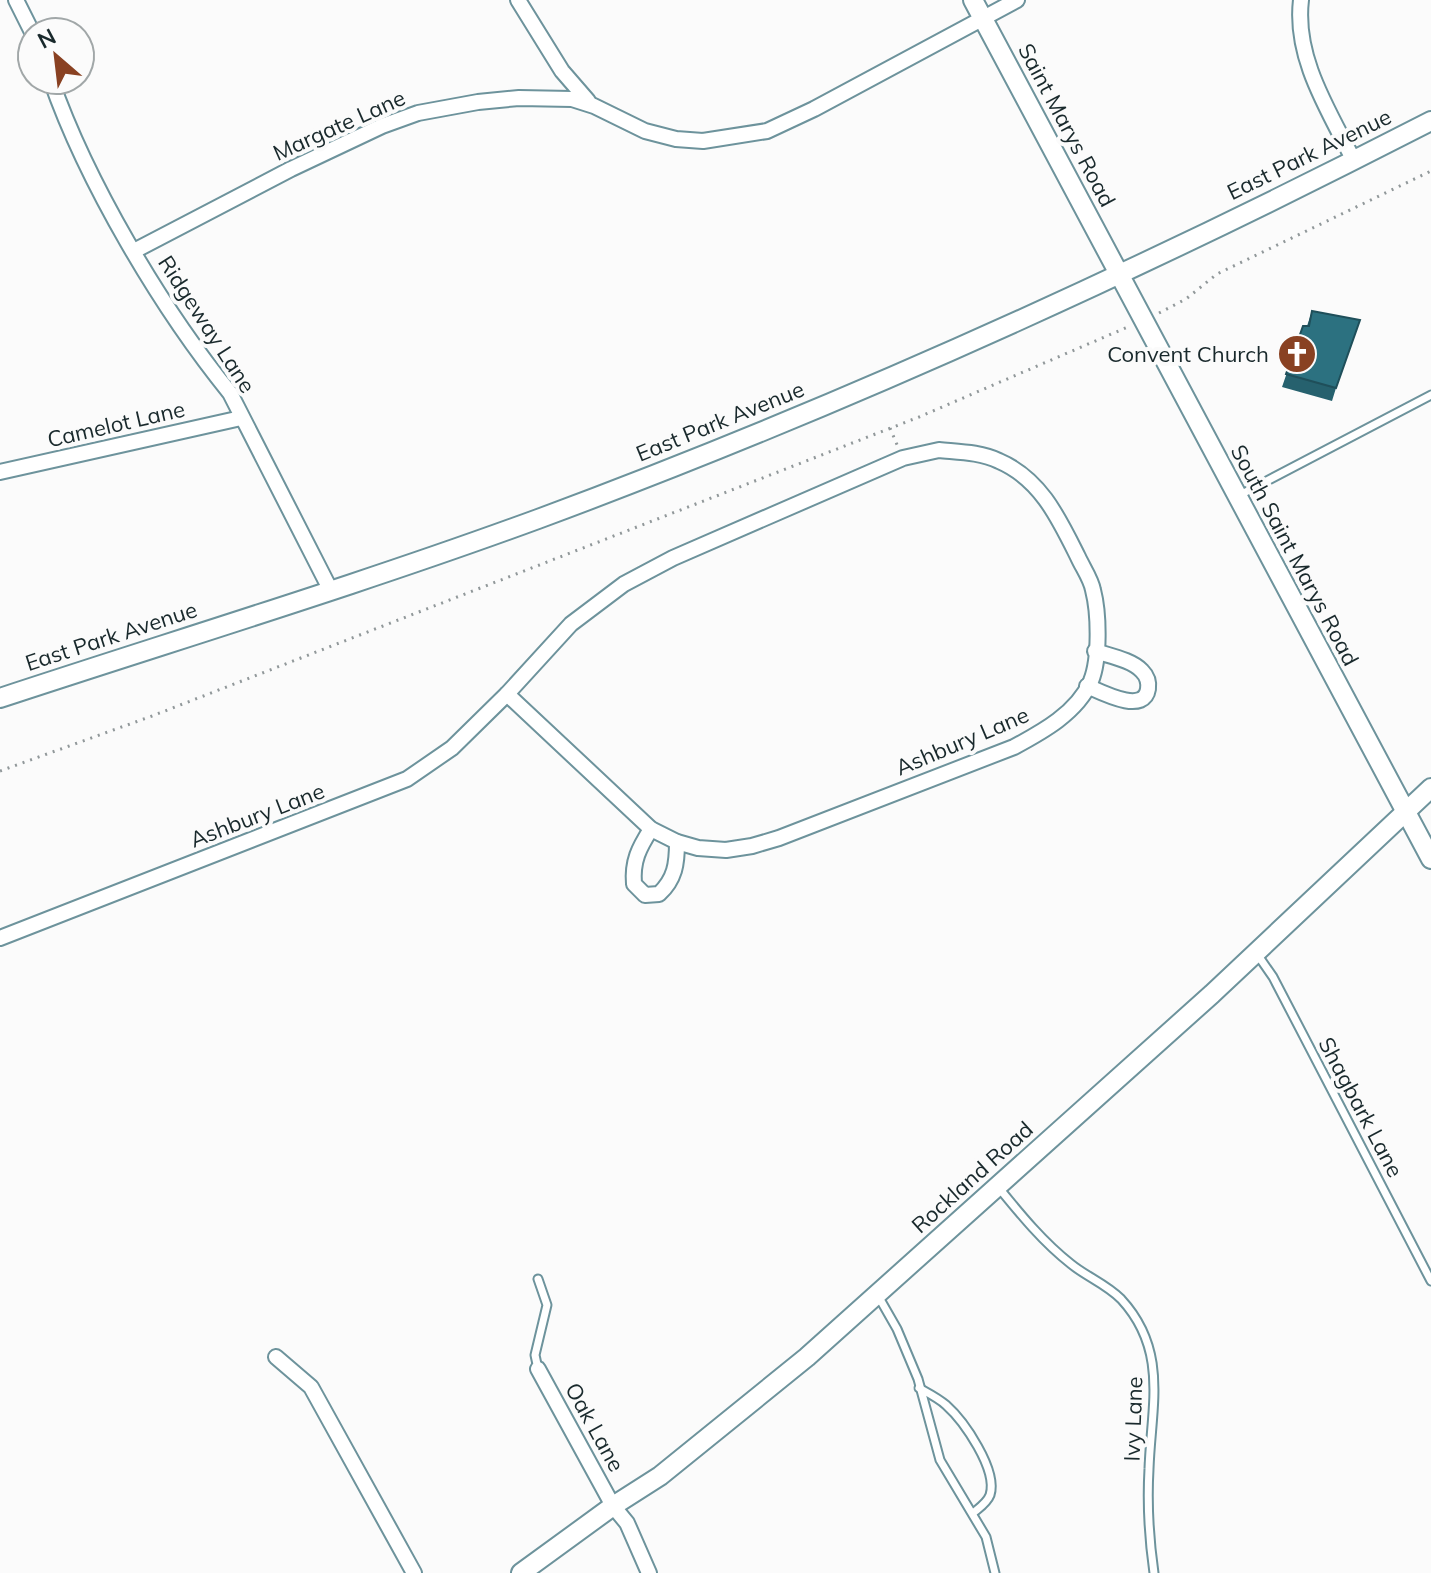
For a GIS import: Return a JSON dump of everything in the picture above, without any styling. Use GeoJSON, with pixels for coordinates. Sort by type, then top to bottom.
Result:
{"type":"FeatureCollection","features":[{"type":"Feature","properties":{"kind":"main road","name":"Saint Marys Road"},"geometry":{"type":"LineString","coordinates":[[973,0],[1120,272]]}},
{"type":"Feature","properties":{"kind":"main road","name":"East Park Avenue"},"geometry":{"type":"LineString","coordinates":[[0,698],[541,518],[800,416],[897,375],[1120,272],[1431,121]]}},
{"type":"Feature","properties":{"kind":"main road","name":"South Saint Marys Road"},"geometry":{"type":"LineString","coordinates":[[1120,272],[1431,859]]}},
{"type":"Feature","properties":{"kind":"main road","name":"Rockland Road"},"geometry":{"type":"LineString","coordinates":[[521,1573],[660,1476],[807,1357],[1255,953],[1431,788]]}},
{"type":"Feature","properties":{"kind":"street"},"geometry":{"type":"LineString","coordinates":[[518,0],[562,71],[580,95],[594,106]]}},
{"type":"Feature","properties":{"kind":"street","name":"Margate Lane"},"geometry":{"type":"LineString","coordinates":[[134,251],[291,169],[382,126],[418,113],[519,98],[572,99],[594,106],[645,131],[676,139],[703,141],[755,134],[814,109],[1017,0]]}},
{"type":"Feature","properties":{"kind":"street"},"geometry":{"type":"LineString","coordinates":[[1301,0],[1299,20],[1315,83],[1354,161]]}},
{"type":"Feature","properties":{"kind":"street","name":"Ridgeway Lane"},"geometry":{"type":"LineString","coordinates":[[58,96],[91,171],[134,251],[208,367],[230,393],[330,589]]}},
{"type":"Feature","properties":{"kind":"street","name":"Camelot Lane"},"geometry":{"type":"LineString","coordinates":[[0,472],[241,418]]}},
{"type":"Feature","properties":{"kind":"street","name":"Ashbury Lane"},"geometry":{"type":"LineString","coordinates":[[0,938],[407,779],[452,748],[571,624],[624,584],[673,558],[903,458],[939,450],[969,452],[999,461],[1035,486],[1053,507],[1093,588],[1099,630],[1091,680],[1070,710],[1044,731],[1014,747],[752,846],[726,850],[698,848],[651,829],[507,694]]}},
{"type":"Feature","properties":{"kind":"street"},"geometry":{"type":"LineString","coordinates":[[1087,686],[1125,701],[1137,702],[1146,696],[1148,689],[1148,680],[1140,669],[1095,651]]}},
{"type":"Feature","properties":{"kind":"street"},"geometry":{"type":"LineString","coordinates":[[651,829],[632,867],[634,884],[645,895],[659,894],[669,885],[677,865],[677,842]]}},
{"type":"Feature","properties":{"kind":"street"},"geometry":{"type":"LineString","coordinates":[[276,1357],[311,1387],[414,1573]]}},
{"type":"Feature","properties":{"kind":"street","name":"Oak Lane"},"geometry":{"type":"LineString","coordinates":[[538,1369],[613,1506],[627,1523],[649,1573]]}},
{"type":"Feature","properties":{"kind":"lane"},"geometry":{"type":"LineString","coordinates":[[1237,497],[1431,395]]}},
{"type":"Feature","properties":{"kind":"lane","name":"Shagbark Lane"},"geometry":{"type":"LineString","coordinates":[[1255,953],[1280,991],[1431,1281]]}},
{"type":"Feature","properties":{"kind":"lane","name":"Ivy Lane"},"geometry":{"type":"LineString","coordinates":[[997,1186],[1056,1252],[1074,1267],[1106,1285],[1121,1300],[1137,1319],[1149,1346],[1155,1407],[1147,1519],[1154,1573]]}},
{"type":"Feature","properties":{"kind":"lane"},"geometry":{"type":"LineString","coordinates":[[538,1279],[547,1305],[535,1355],[538,1369]]}},
{"type":"Feature","properties":{"kind":"lane"},"geometry":{"type":"LineString","coordinates":[[877,1294],[897,1329],[919,1388],[940,1460],[986,1537],[995,1573]]}},
{"type":"Feature","properties":{"kind":"lane"},"geometry":{"type":"LineString","coordinates":[[919,1388],[947,1406],[985,1459],[991,1491],[985,1503],[973,1513]]}},
{"type":"Feature","properties":{"kind":"path"},"geometry":{"type":"LineString","coordinates":[[1174,306],[1217,274],[1431,171]]}},
{"type":"Feature","properties":{"kind":"path"},"geometry":{"type":"LineString","coordinates":[[0,771],[152,716],[890,428],[1118,332]]}},
{"type":"Feature","properties":{"kind":"path"},"geometry":{"type":"LineString","coordinates":[[890,428],[903,458]]}},
{"type":"Feature","properties":{"kind":"building"},"geometry":{"type":"Polygon","coordinates":[[[1312,311],[1360,320],[1336,388],[1286,374],[1303,326],[1309,326],[1312,311]]]}},
{"type":"Feature","properties":{"kind":"place","name":"Convent Church"},"geometry":{"type":"Point","coordinates":[1297,354]}}]}
